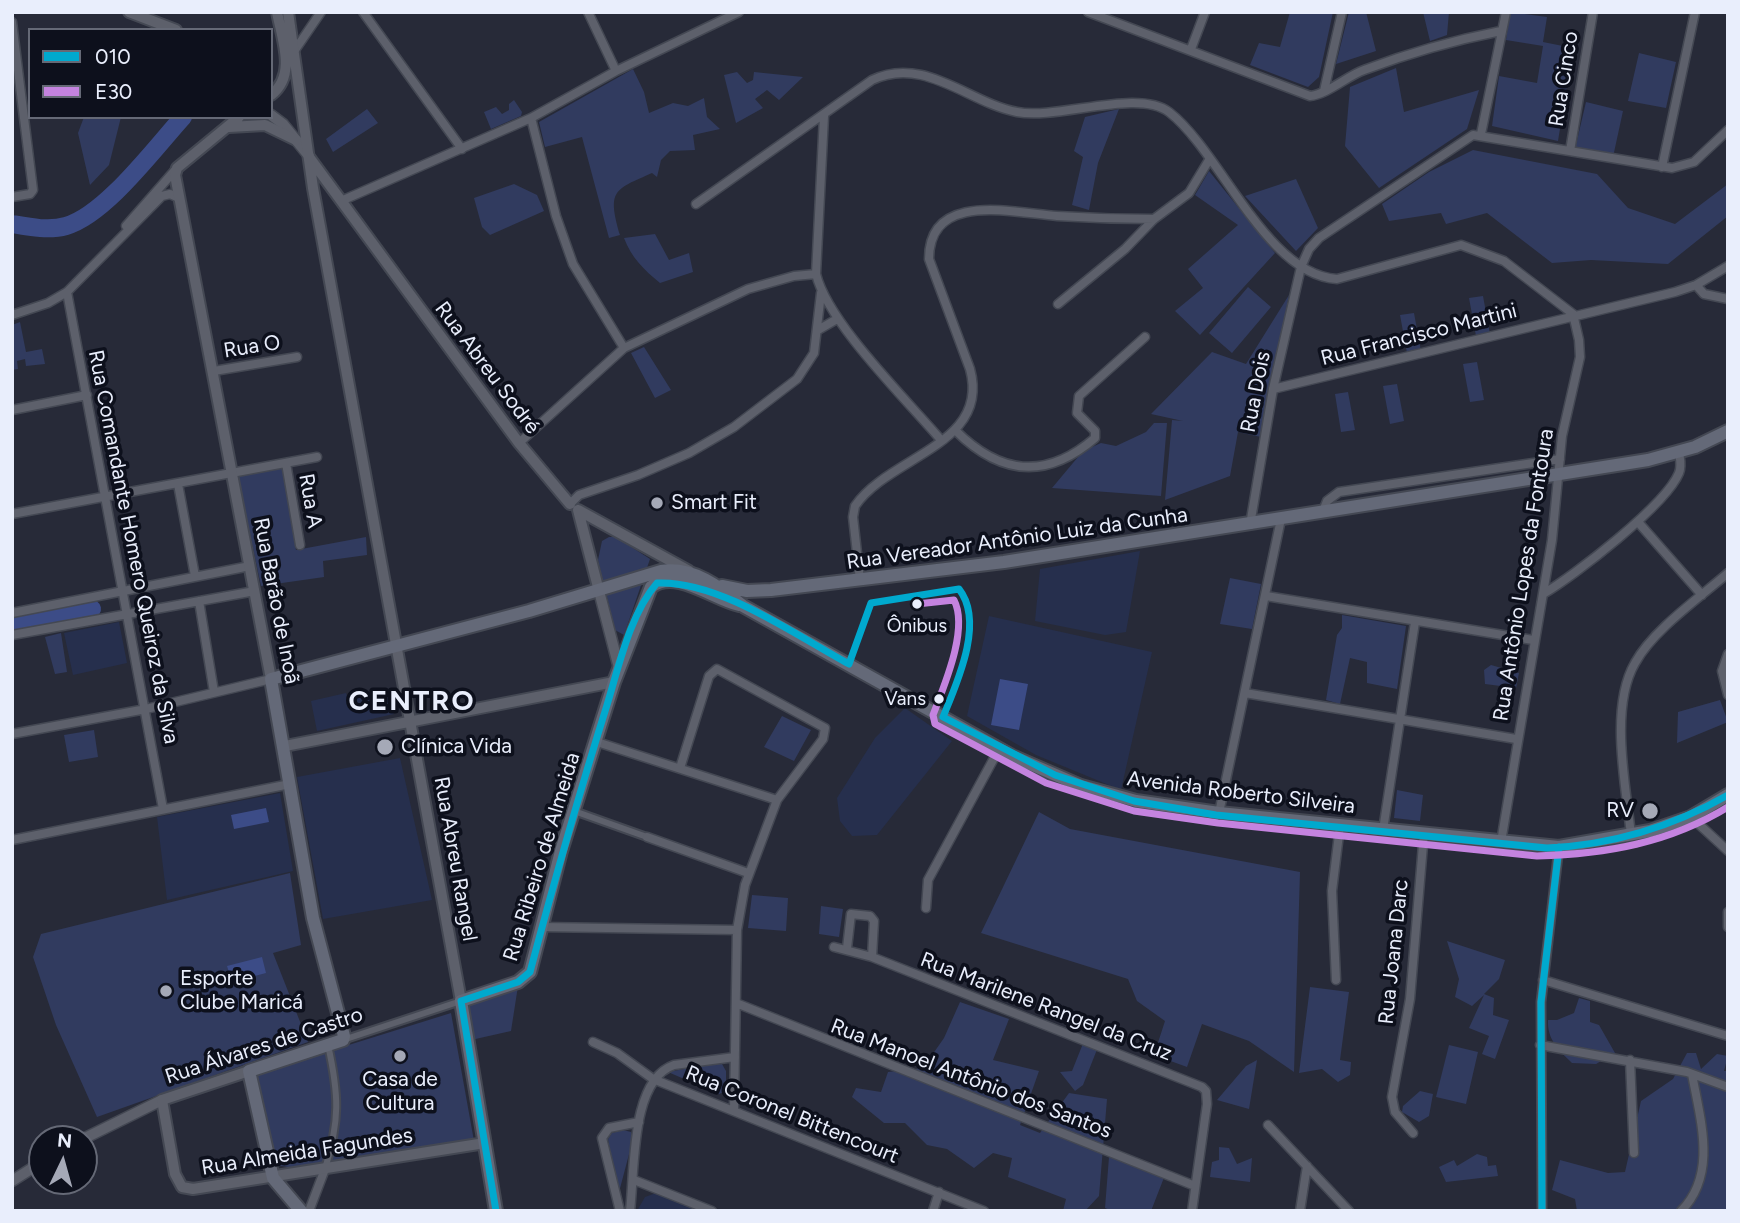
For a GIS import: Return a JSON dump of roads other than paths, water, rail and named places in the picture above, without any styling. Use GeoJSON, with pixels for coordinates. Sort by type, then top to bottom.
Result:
{"type":"FeatureCollection","features":[{"type":"Feature","properties":{"kind":"main road"},"geometry":{"type":"LineString","coordinates":[[129,12],[171,28]]}},
{"type":"Feature","properties":{"kind":"main road"},"geometry":{"type":"LineString","coordinates":[[277,12],[290,45]]}},
{"type":"Feature","properties":{"kind":"main road"},"geometry":{"type":"LineString","coordinates":[[273,93],[281,86],[286,75],[290,45],[288,12]]}},
{"type":"Feature","properties":{"kind":"main road","name":"Rua Abreu Rangel"},"geometry":{"type":"LineString","coordinates":[[290,45],[461,1001]]}},
{"type":"Feature","properties":{"kind":"main road"},"geometry":{"type":"LineString","coordinates":[[177,168],[236,119]]}},
{"type":"Feature","properties":{"kind":"main road"},"geometry":{"type":"LineString","coordinates":[[225,128],[265,125],[296,140]]}},
{"type":"Feature","properties":{"kind":"main road","name":"Rua Abreu Sodré"},"geometry":{"type":"LineString","coordinates":[[309,157],[519,443],[574,507],[599,591]]}},
{"type":"Feature","properties":{"kind":"main road","name":"Rua Barão de Inoã"},"geometry":{"type":"LineString","coordinates":[[177,168],[179,198],[285,746],[313,918],[343,1041]]}},
{"type":"Feature","properties":{"kind":"main road","name":"Rua Vereador Antônio Luiz da Cunha"},"geometry":{"type":"LineString","coordinates":[[717,585],[754,591],[860,580],[1250,525],[1323,511],[1559,476],[1679,452],[1728,431]]}},
{"type":"Feature","properties":{"kind":"main road","name":"Avenida Roberto Silveira"},"geometry":{"type":"LineString","coordinates":[[574,507],[717,585],[743,606],[999,749],[1051,774],[1097,791],[1136,801],[1219,813],[1559,847],[1631,835],[1691,817],[1728,795]]}},
{"type":"Feature","properties":{"kind":"main road"},"geometry":{"type":"LineString","coordinates":[[271,679],[397,647],[661,571],[691,572]]}},
{"type":"Feature","properties":{"kind":"main road","name":"Avenida Roberto Silveira"},"geometry":{"type":"LineString","coordinates":[[645,597],[653,585],[672,581],[743,606]]}},
{"type":"Feature","properties":{"kind":"main road","name":"Rua Ribeiro de Almeida"},"geometry":{"type":"LineString","coordinates":[[461,1001],[525,978],[531,967],[574,811],[614,682],[645,597]]}},
{"type":"Feature","properties":{"kind":"main road"},"geometry":{"type":"LineString","coordinates":[[285,746],[410,724],[614,682]]}},
{"type":"Feature","properties":{"kind":"main road"},"geometry":{"type":"LineString","coordinates":[[461,1001],[496,1211]]}},
{"type":"Feature","properties":{"kind":"main road","name":"Rua Álvares de Castro"},"geometry":{"type":"LineString","coordinates":[[162,1100],[343,1041]]}},
{"type":"Feature","properties":{"kind":"main road"},"geometry":{"type":"LineString","coordinates":[[249,1071],[274,1178],[301,1211]]}},
{"type":"Feature","properties":{"kind":"main road","name":"Rua Almeida Fagundes"},"geometry":{"type":"LineString","coordinates":[[162,1100],[176,1174],[182,1187],[193,1189],[485,1143]]}},
{"type":"Feature","properties":{"kind":"street"},"geometry":{"type":"LineString","coordinates":[[290,45],[321,12]]}},
{"type":"Feature","properties":{"kind":"street"},"geometry":{"type":"LineString","coordinates":[[363,12],[462,149]]}},
{"type":"Feature","properties":{"kind":"street"},"geometry":{"type":"LineString","coordinates":[[588,12],[616,71]]}},
{"type":"Feature","properties":{"kind":"street"},"geometry":{"type":"LineString","coordinates":[[341,201],[531,118],[616,71],[739,12]]}},
{"type":"Feature","properties":{"kind":"street"},"geometry":{"type":"LineString","coordinates":[[1088,12],[1310,96],[1365,69],[1432,48],[1501,31]]}},
{"type":"Feature","properties":{"kind":"street"},"geometry":{"type":"LineString","coordinates":[[1191,49],[1205,12]]}},
{"type":"Feature","properties":{"kind":"street"},"geometry":{"type":"LineString","coordinates":[[1324,91],[1342,12]]}},
{"type":"Feature","properties":{"kind":"street"},"geometry":{"type":"LineString","coordinates":[[1506,12],[1480,134],[1662,167],[1694,162],[1728,130]]}},
{"type":"Feature","properties":{"kind":"street","name":"Rua Cinco"},"geometry":{"type":"LineString","coordinates":[[1570,151],[1593,12]]}},
{"type":"Feature","properties":{"kind":"street"},"geometry":{"type":"LineString","coordinates":[[1662,167],[1695,12]]}},
{"type":"Feature","properties":{"kind":"street"},"geometry":{"type":"LineString","coordinates":[[12,22],[33,190],[30,194],[12,197]]}},
{"type":"Feature","properties":{"kind":"street"},"geometry":{"type":"LineString","coordinates":[[696,204],[872,80],[898,72],[912,73],[936,79],[1015,112],[1039,115],[1132,104],[1153,104],[1167,110],[1195,137],[1257,223],[1301,267],[1318,278],[1337,279],[1443,248],[1472,247],[1504,261],[1573,314]]}},
{"type":"Feature","properties":{"kind":"street"},"geometry":{"type":"LineString","coordinates":[[824,116],[816,274],[821,293],[837,319],[941,440]]}},
{"type":"Feature","properties":{"kind":"street","name":"Rua Abreu Sodré"},"geometry":{"type":"LineString","coordinates":[[273,117],[309,157]]}},
{"type":"Feature","properties":{"kind":"street"},"geometry":{"type":"LineString","coordinates":[[531,118],[568,251],[583,285],[624,348]]}},
{"type":"Feature","properties":{"kind":"street","name":"Rua Dois"},"geometry":{"type":"LineString","coordinates":[[1250,525],[1273,389],[1301,267],[1309,249],[1319,238],[1467,138],[1480,134]]}},
{"type":"Feature","properties":{"kind":"street"},"geometry":{"type":"LineString","coordinates":[[1058,304],[1125,249],[1154,219],[1189,193],[1209,160]]}},
{"type":"Feature","properties":{"kind":"street"},"geometry":{"type":"LineString","coordinates":[[113,245],[134,215],[177,168]]}},
{"type":"Feature","properties":{"kind":"street"},"geometry":{"type":"LineString","coordinates":[[12,316],[48,303],[67,292],[162,196],[170,194],[179,198]]}},
{"type":"Feature","properties":{"kind":"street"},"geometry":{"type":"LineString","coordinates":[[860,580],[855,506],[955,430],[973,405],[975,386],[930,269],[929,250],[941,226],[956,215],[986,209],[1077,218],[1154,219]]}},
{"type":"Feature","properties":{"kind":"street","name":"Rua Francisco Martini"},"geometry":{"type":"LineString","coordinates":[[1273,389],[1696,285],[1728,265]]}},
{"type":"Feature","properties":{"kind":"street"},"geometry":{"type":"LineString","coordinates":[[519,443],[624,348],[748,289],[794,276],[816,274]]}},
{"type":"Feature","properties":{"kind":"street"},"geometry":{"type":"LineString","coordinates":[[1696,285],[1704,294],[1728,299]]}},
{"type":"Feature","properties":{"kind":"street","name":"Rua Comandante Homero Queiroz da Silva"},"geometry":{"type":"LineString","coordinates":[[67,292],[163,809]]}},
{"type":"Feature","properties":{"kind":"street"},"geometry":{"type":"LineString","coordinates":[[574,507],[579,495],[663,465],[734,427],[797,379],[809,366],[814,353],[821,293]]}},
{"type":"Feature","properties":{"kind":"street","name":"Rua Antônio Lopes da Fontoura"},"geometry":{"type":"LineString","coordinates":[[1501,842],[1533,640],[1543,594],[1560,459],[1580,357],[1580,341],[1573,314]]}},
{"type":"Feature","properties":{"kind":"street"},"geometry":{"type":"LineString","coordinates":[[817,330],[837,319]]}},
{"type":"Feature","properties":{"kind":"street"},"geometry":{"type":"LineString","coordinates":[[955,430],[976,451],[1007,464],[1033,468],[1059,459],[1095,438],[1095,431],[1077,412],[1079,396],[1145,337]]}},
{"type":"Feature","properties":{"kind":"street","name":"Rua O"},"geometry":{"type":"LineString","coordinates":[[214,371],[297,357]]}},
{"type":"Feature","properties":{"kind":"street"},"geometry":{"type":"LineString","coordinates":[[12,410],[87,395]]}},
{"type":"Feature","properties":{"kind":"street"},"geometry":{"type":"LineString","coordinates":[[1543,594],[1638,522],[1677,478],[1681,466],[1679,452]]}},
{"type":"Feature","properties":{"kind":"street"},"geometry":{"type":"LineString","coordinates":[[12,514],[317,457]]}},
{"type":"Feature","properties":{"kind":"street","name":"Rua Vereador Antônio Luiz da Cunha"},"geometry":{"type":"LineString","coordinates":[[1323,511],[1327,501],[1339,492],[1560,459]]}},
{"type":"Feature","properties":{"kind":"street","name":"Rua A"},"geometry":{"type":"LineString","coordinates":[[286,463],[300,545]]}},
{"type":"Feature","properties":{"kind":"street"},"geometry":{"type":"LineString","coordinates":[[178,484],[195,576]]}},
{"type":"Feature","properties":{"kind":"street"},"geometry":{"type":"LineString","coordinates":[[1219,813],[1281,519]]}},
{"type":"Feature","properties":{"kind":"street"},"geometry":{"type":"LineString","coordinates":[[1638,522],[1702,595]]}},
{"type":"Feature","properties":{"kind":"street"},"geometry":{"type":"LineString","coordinates":[[12,613],[250,566]]}},
{"type":"Feature","properties":{"kind":"street"},"geometry":{"type":"LineString","coordinates":[[1631,835],[1622,730],[1627,682],[1647,646],[1728,573]]}},
{"type":"Feature","properties":{"kind":"street"},"geometry":{"type":"LineString","coordinates":[[12,635],[255,591]]}},
{"type":"Feature","properties":{"kind":"street","name":"Rua Abreu Sodré"},"geometry":{"type":"LineString","coordinates":[[599,591],[619,668]]}},
{"type":"Feature","properties":{"kind":"street"},"geometry":{"type":"LineString","coordinates":[[1266,596],[1533,640]]}},
{"type":"Feature","properties":{"kind":"street"},"geometry":{"type":"LineString","coordinates":[[199,601],[214,692]]}},
{"type":"Feature","properties":{"kind":"street"},"geometry":{"type":"LineString","coordinates":[[1383,830],[1415,622]]}},
{"type":"Feature","properties":{"kind":"street"},"geometry":{"type":"LineString","coordinates":[[1728,654],[1722,671],[1728,695]]}},
{"type":"Feature","properties":{"kind":"street"},"geometry":{"type":"LineString","coordinates":[[680,768],[709,676],[714,670],[720,670],[820,723],[825,732],[777,800],[748,873],[737,930],[734,1109]]}},
{"type":"Feature","properties":{"kind":"street"},"geometry":{"type":"LineString","coordinates":[[12,734],[146,709],[271,679]]}},
{"type":"Feature","properties":{"kind":"street"},"geometry":{"type":"LineString","coordinates":[[1245,693],[1517,739]]}},
{"type":"Feature","properties":{"kind":"street"},"geometry":{"type":"LineString","coordinates":[[597,742],[777,800]]}},
{"type":"Feature","properties":{"kind":"street"},"geometry":{"type":"LineString","coordinates":[[926,908],[925,892],[928,880],[999,749]]}},
{"type":"Feature","properties":{"kind":"street"},"geometry":{"type":"LineString","coordinates":[[12,840],[290,784]]}},
{"type":"Feature","properties":{"kind":"street"},"geometry":{"type":"LineString","coordinates":[[574,811],[748,873]]}},
{"type":"Feature","properties":{"kind":"street"},"geometry":{"type":"LineString","coordinates":[[1691,817],[1728,851]]}},
{"type":"Feature","properties":{"kind":"street"},"geometry":{"type":"LineString","coordinates":[[1336,980],[1332,891],[1340,826]]}},
{"type":"Feature","properties":{"kind":"street","name":"Rua Joana Darc"},"geometry":{"type":"LineString","coordinates":[[1413,1133],[1395,1112],[1392,1097],[1409,999],[1424,833]]}},
{"type":"Feature","properties":{"kind":"street"},"geometry":{"type":"LineString","coordinates":[[1542,1211],[1540,1045],[1543,980],[1559,847]]}},
{"type":"Feature","properties":{"kind":"street"},"geometry":{"type":"LineString","coordinates":[[1728,912],[1728,928]]}},
{"type":"Feature","properties":{"kind":"street"},"geometry":{"type":"LineString","coordinates":[[847,948],[850,914],[870,916],[874,921],[872,957]]}},
{"type":"Feature","properties":{"kind":"street"},"geometry":{"type":"LineString","coordinates":[[542,927],[737,930]]}},
{"type":"Feature","properties":{"kind":"street","name":"Rua Marilene Rangel da Cruz"},"geometry":{"type":"LineString","coordinates":[[834,947],[847,948],[872,957],[1206,1091],[1208,1104],[1195,1186]]}},
{"type":"Feature","properties":{"kind":"street"},"geometry":{"type":"LineString","coordinates":[[1543,980],[1728,1037]]}},
{"type":"Feature","properties":{"kind":"street","name":"Rua Álvares de Castro"},"geometry":{"type":"LineString","coordinates":[[343,1041],[461,1001]]}},
{"type":"Feature","properties":{"kind":"street","name":"Rua Manoel Antônio dos Santos"},"geometry":{"type":"LineString","coordinates":[[736,1003],[1195,1186]]}},
{"type":"Feature","properties":{"kind":"street","name":"Rua Coronel Bittencourt"},"geometry":{"type":"LineString","coordinates":[[593,1042],[617,1053],[653,1079],[734,1109],[984,1211]]}},
{"type":"Feature","properties":{"kind":"street"},"geometry":{"type":"LineString","coordinates":[[309,1211],[325,1169],[339,1112],[337,1084],[327,1045]]}},
{"type":"Feature","properties":{"kind":"street"},"geometry":{"type":"LineString","coordinates":[[1540,1045],[1630,1060],[1692,1074],[1728,1087]]}},
{"type":"Feature","properties":{"kind":"street"},"geometry":{"type":"LineString","coordinates":[[630,1211],[639,1122],[644,1097],[653,1079],[664,1069],[674,1065],[735,1057]]}},
{"type":"Feature","properties":{"kind":"street"},"geometry":{"type":"LineString","coordinates":[[1630,1060],[1634,1153]]}},
{"type":"Feature","properties":{"kind":"street"},"geometry":{"type":"LineString","coordinates":[[1681,1211],[1690,1202],[1706,1155],[1692,1074]]}},
{"type":"Feature","properties":{"kind":"street","name":"Rua Álvares de Castro"},"geometry":{"type":"LineString","coordinates":[[98,1132],[162,1100]]}},
{"type":"Feature","properties":{"kind":"street"},"geometry":{"type":"LineString","coordinates":[[621,1211],[602,1138],[609,1128],[639,1122]]}},
{"type":"Feature","properties":{"kind":"street"},"geometry":{"type":"LineString","coordinates":[[1268,1125],[1349,1211]]}},
{"type":"Feature","properties":{"kind":"street"},"geometry":{"type":"LineString","coordinates":[[1300,1211],[1307,1166]]}},
{"type":"Feature","properties":{"kind":"street"},"geometry":{"type":"LineString","coordinates":[[12,1181],[28,1171]]}},
{"type":"Feature","properties":{"kind":"street"},"geometry":{"type":"LineString","coordinates":[[634,1180],[712,1211]]}},
{"type":"Feature","properties":{"kind":"street"},"geometry":{"type":"LineString","coordinates":[[1192,1211],[1195,1186]]}},
{"type":"Feature","properties":{"kind":"street"},"geometry":{"type":"LineString","coordinates":[[933,1211],[939,1192]]}},
{"type":"Feature","properties":{"kind":"waterway"},"geometry":{"type":"LineString","coordinates":[[12,224],[53,228],[81,219],[113,195],[181,119]]}},
{"type":"Feature","properties":{"kind":"waterway"},"geometry":{"type":"LineString","coordinates":[[12,624],[92,609]]}},
{"type":"Feature","properties":{"kind":"place","name":"Smart Fit"},"geometry":{"type":"Point","coordinates":[657,503]}},
{"type":"Feature","properties":{"kind":"place","name":"Ônibus"},"geometry":{"type":"Point","coordinates":[917,604]}},
{"type":"Feature","properties":{"kind":"place","name":"Vans"},"geometry":{"type":"Point","coordinates":[939,699]}},
{"type":"Feature","properties":{"kind":"place","name":"Clínica Vida"},"geometry":{"type":"Point","coordinates":[385,747]}},
{"type":"Feature","properties":{"kind":"place","name":"RV"},"geometry":{"type":"Point","coordinates":[1650,811]}},
{"type":"Feature","properties":{"kind":"place","name":"Esporte Clube Maricá"},"geometry":{"type":"Point","coordinates":[166,991]}},
{"type":"Feature","properties":{"kind":"place","name":"Casa de Cultura"},"geometry":{"type":"Point","coordinates":[400,1056]}},
{"type":"Feature","properties":{"kind":"district","name":"CENTRO"},"geometry":{"type":"Point","coordinates":[412,702]}}]}
